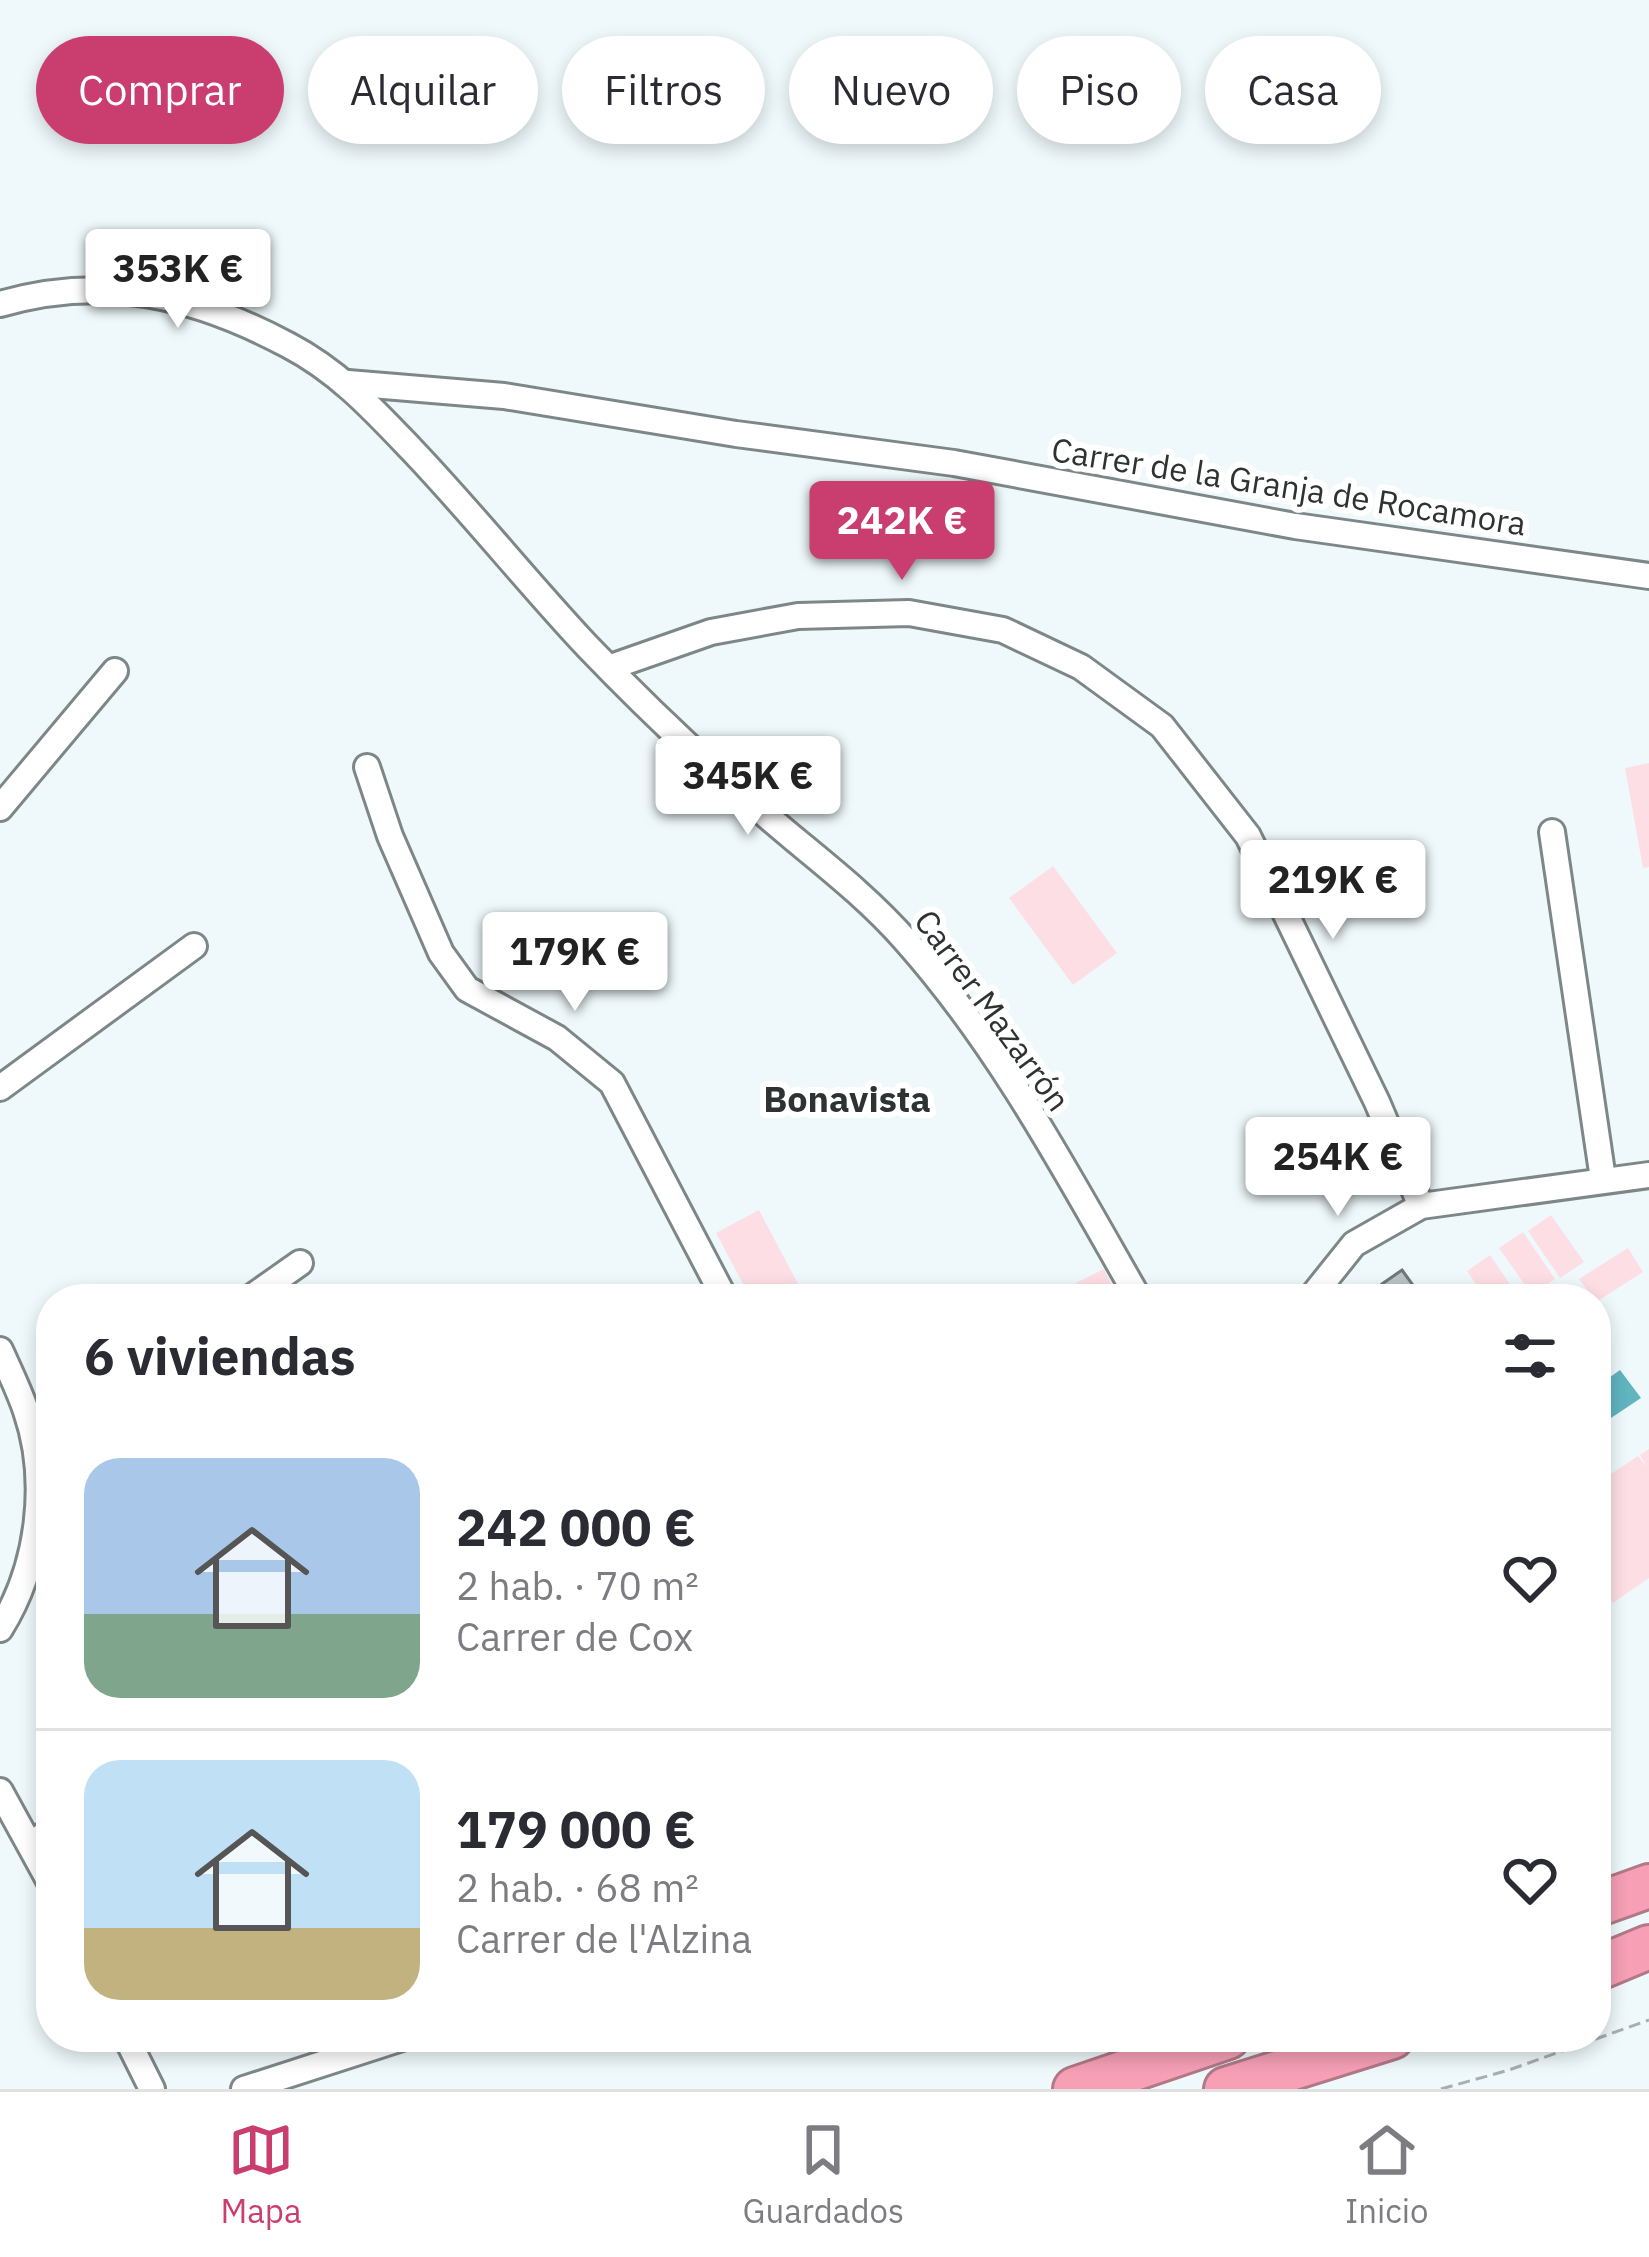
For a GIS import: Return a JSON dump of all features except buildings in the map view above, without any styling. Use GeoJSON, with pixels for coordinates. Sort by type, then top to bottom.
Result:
{"type":"FeatureCollection","features":[{"type":"Feature","properties":{"kind":"highway"},"geometry":{"type":"LineString","coordinates":[[1611,1900],[1649,1886]]}},
{"type":"Feature","properties":{"kind":"highway"},"geometry":{"type":"LineString","coordinates":[[1611,1918],[1649,1909]]}},
{"type":"Feature","properties":{"kind":"highway"},"geometry":{"type":"LineString","coordinates":[[1611,1966],[1649,1947]]}},
{"type":"Feature","properties":{"kind":"highway"},"geometry":{"type":"LineString","coordinates":[[1611,1971],[1649,1966]]}},
{"type":"Feature","properties":{"kind":"highway"},"geometry":{"type":"LineString","coordinates":[[1075,2089],[1184,2052]]}},
{"type":"Feature","properties":{"kind":"highway"},"geometry":{"type":"LineString","coordinates":[[1226,2089],[1344,2052]]}},
{"type":"Feature","properties":{"kind":"street"},"geometry":{"type":"LineString","coordinates":[[0,304],[104,289],[157,293],[221,314],[290,346],[348,383]]}},
{"type":"Feature","properties":{"kind":"street","name":"Carrer de la Granja de Rocamora"},"geometry":{"type":"LineString","coordinates":[[348,383],[504,397],[954,463],[1295,526],[1649,576]]}},
{"type":"Feature","properties":{"kind":"street","name":"Carrer Mazarrón"},"geometry":{"type":"LineString","coordinates":[[348,383],[611,668],[731,783],[848,880],[908,943],[1044,1133],[1130,1284]]}},
{"type":"Feature","properties":{"kind":"street"},"geometry":{"type":"LineString","coordinates":[[611,668],[733,628],[798,616],[909,613],[1004,630],[1081,668],[1162,726],[1248,836],[1377,1102],[1421,1206]]}},
{"type":"Feature","properties":{"kind":"street"},"geometry":{"type":"LineString","coordinates":[[0,808],[115,671]]}},
{"type":"Feature","properties":{"kind":"street"},"geometry":{"type":"LineString","coordinates":[[367,767],[390,836],[441,953],[467,989],[557,1038],[612,1083],[717,1284]]}},
{"type":"Feature","properties":{"kind":"street"},"geometry":{"type":"LineString","coordinates":[[1552,832],[1603,1179]]}},
{"type":"Feature","properties":{"kind":"street"},"geometry":{"type":"LineString","coordinates":[[0,1088],[194,946]]}},
{"type":"Feature","properties":{"kind":"street"},"geometry":{"type":"LineString","coordinates":[[1322,1284],[1354,1244],[1421,1206],[1649,1175]]}},
{"type":"Feature","properties":{"kind":"street"},"geometry":{"type":"LineString","coordinates":[[270,1284],[300,1263]]}},
{"type":"Feature","properties":{"kind":"street"},"geometry":{"type":"LineString","coordinates":[[0,1350],[36,1429]]}},
{"type":"Feature","properties":{"kind":"street"},"geometry":{"type":"LineString","coordinates":[[0,1629],[13,1609],[34,1540],[36,1513]]}},
{"type":"Feature","properties":{"kind":"street"},"geometry":{"type":"LineString","coordinates":[[0,1791],[36,1831]]}},
{"type":"Feature","properties":{"kind":"street"},"geometry":{"type":"LineString","coordinates":[[134,2052],[152,2089]]}},
{"type":"Feature","properties":{"kind":"street"},"geometry":{"type":"LineString","coordinates":[[244,2089],[359,2052]]}},
{"type":"Feature","properties":{"kind":"path"},"geometry":{"type":"LineString","coordinates":[[1611,2034],[1649,2020]]}},
{"type":"Feature","properties":{"kind":"path"},"geometry":{"type":"LineString","coordinates":[[1441,2089],[1559,2052]]}},
{"type":"Feature","properties":{"kind":"shaded area"},"geometry":{"type":"Polygon","coordinates":[[[1649,763],[1649,867],[1643,868],[1625,768],[1649,763]]]}},
{"type":"Feature","properties":{"kind":"shaded area"},"geometry":{"type":"Polygon","coordinates":[[[1053,866],[1117,953],[1073,985],[1009,898],[1053,866]]]}},
{"type":"Feature","properties":{"kind":"shaded area"},"geometry":{"type":"Polygon","coordinates":[[[759,1210],[798,1284],[743,1284],[716,1233],[759,1210]]]}},
{"type":"Feature","properties":{"kind":"shaded area"},"geometry":{"type":"Polygon","coordinates":[[[1551,1215],[1584,1262],[1560,1278],[1528,1231],[1551,1215]]]}},
{"type":"Feature","properties":{"kind":"shaded area"},"geometry":{"type":"Polygon","coordinates":[[[1523,1232],[1555,1279],[1548,1284],[1524,1284],[1499,1248],[1523,1232]]]}},
{"type":"Feature","properties":{"kind":"shaded area"},"geometry":{"type":"Polygon","coordinates":[[[1628,1248],[1643,1272],[1611,1292],[1611,1284],[1583,1284],[1579,1279],[1628,1248]]]}},
{"type":"Feature","properties":{"kind":"shaded area"},"geometry":{"type":"Polygon","coordinates":[[[1490,1255],[1510,1284],[1476,1284],[1467,1271],[1490,1255]]]}},
{"type":"Feature","properties":{"kind":"shaded area"},"geometry":{"type":"Polygon","coordinates":[[[1104,1269],[1112,1284],[1074,1284],[1104,1269]]]}},
{"type":"Feature","properties":{"kind":"shaded area"},"geometry":{"type":"Polygon","coordinates":[[[1649,1449],[1649,1578],[1613,1603],[1611,1474],[1638,1456],[1647,1467],[1640,1455],[1649,1449]]]}},
{"type":"Feature","properties":{"kind":"water"},"geometry":{"type":"Polygon","coordinates":[[[1620,1370],[1641,1398],[1611,1418],[1611,1376],[1620,1370]]]}},
{"type":"Feature","properties":{"kind":"district","name":"Bonavista"},"geometry":{"type":"Point","coordinates":[847,1098]}}]}
